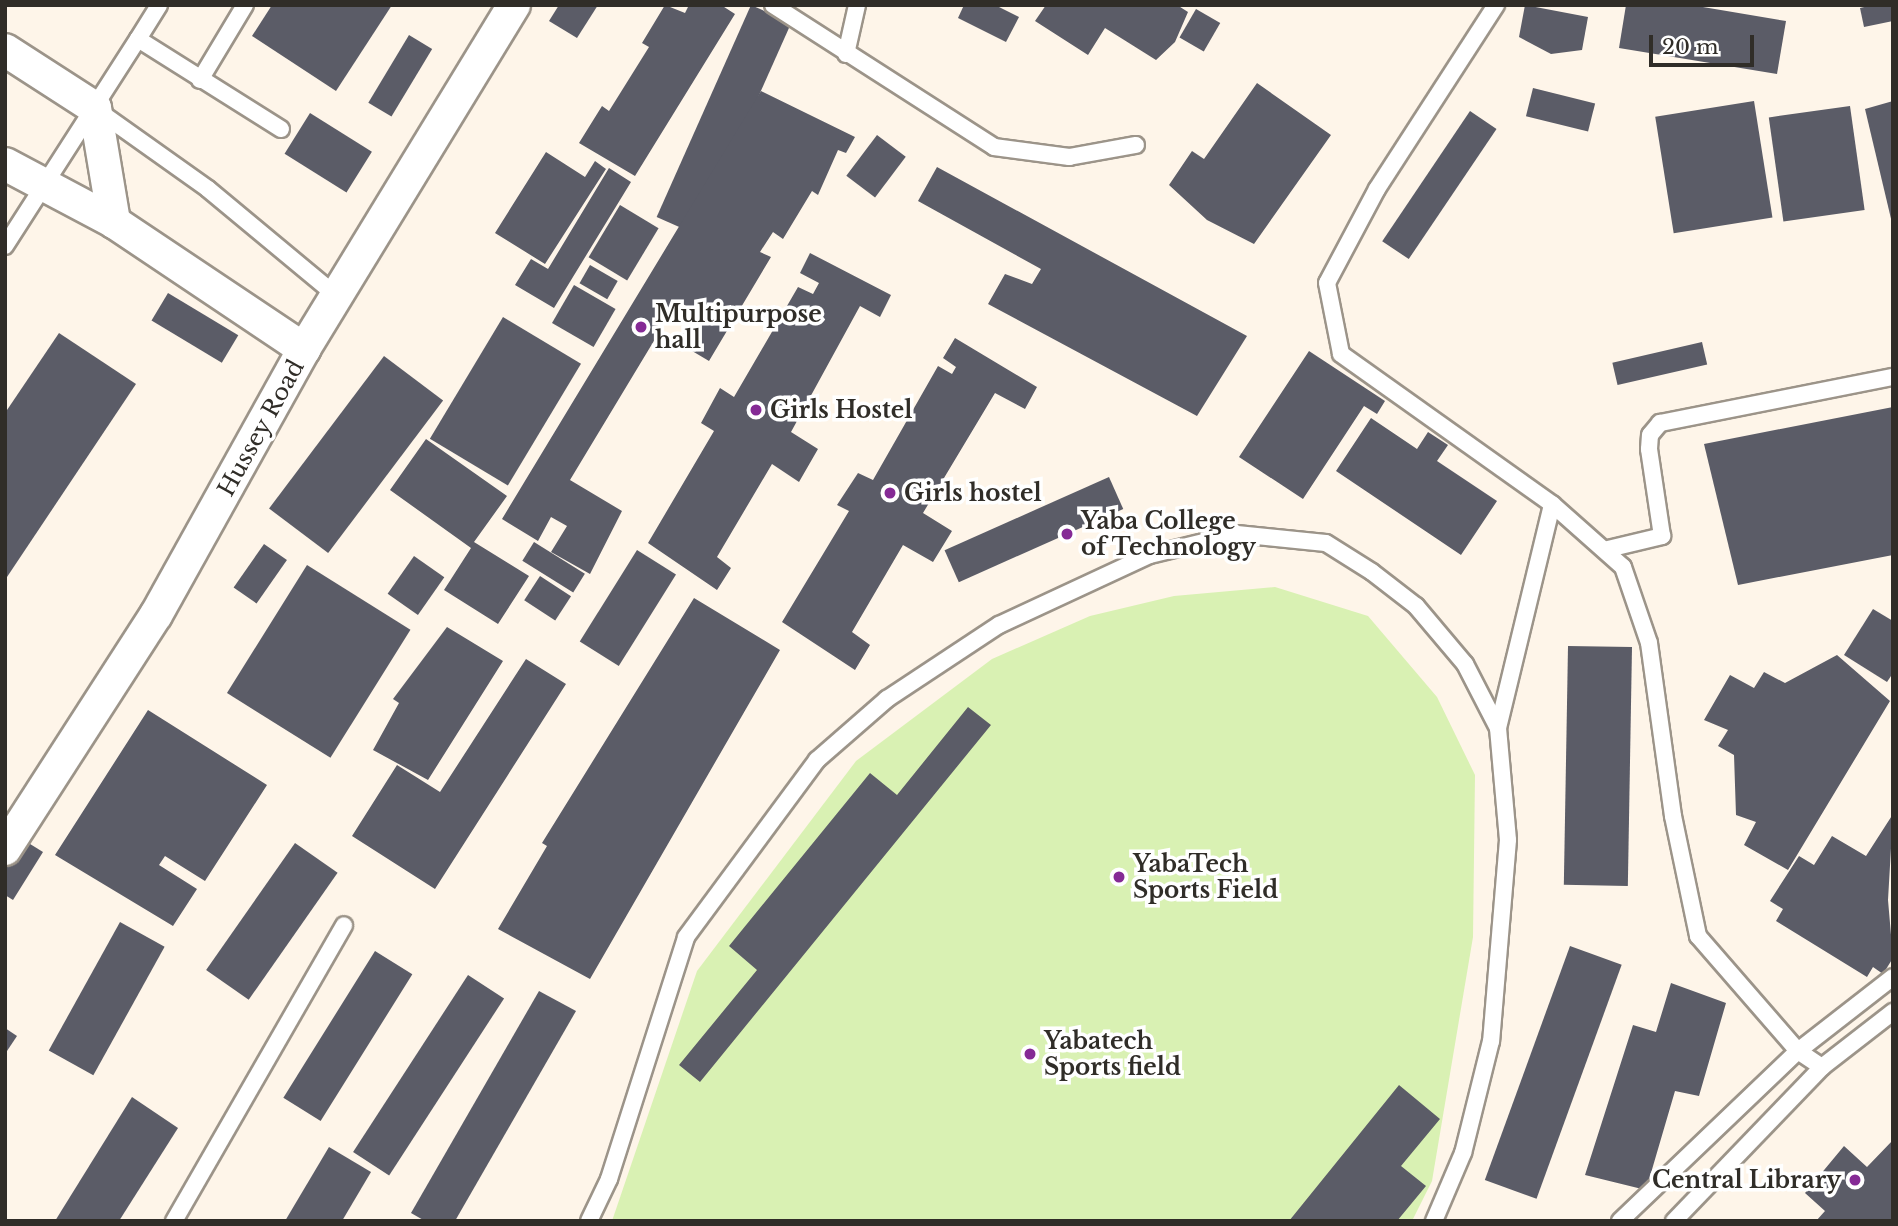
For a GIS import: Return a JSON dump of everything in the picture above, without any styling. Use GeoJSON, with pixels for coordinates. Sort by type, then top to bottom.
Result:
{"type":"FeatureCollection","features":[{"type":"Feature","properties":{"kind":"street","name":"Hussey Road"},"geometry":{"type":"LineString","coordinates":[[5,849],[156,615],[304,349],[514,5]]}},
{"type":"Feature","properties":{"kind":"street"},"geometry":{"type":"LineString","coordinates":[[5,50],[95,108],[114,222]]}},
{"type":"Feature","properties":{"kind":"street"},"geometry":{"type":"LineString","coordinates":[[5,164],[43,187],[114,222],[304,349]]}},
{"type":"Feature","properties":{"kind":"lane"},"geometry":{"type":"LineString","coordinates":[[5,246],[159,5]]}},
{"type":"Feature","properties":{"kind":"lane"},"geometry":{"type":"LineString","coordinates":[[200,80],[245,5]]}},
{"type":"Feature","properties":{"kind":"lane"},"geometry":{"type":"LineString","coordinates":[[773,5],[994,147],[1069,158],[1136,145]]}},
{"type":"Feature","properties":{"kind":"lane"},"geometry":{"type":"LineString","coordinates":[[846,54],[857,5]]}},
{"type":"Feature","properties":{"kind":"lane"},"geometry":{"type":"LineString","coordinates":[[1496,5],[1377,189],[1327,283],[1341,354],[1552,504],[1608,549],[1623,567],[1649,643],[1673,816],[1698,936],[1798,1051],[1822,1067]]}},
{"type":"Feature","properties":{"kind":"lane"},"geometry":{"type":"LineString","coordinates":[[138,39],[281,129]]}},
{"type":"Feature","properties":{"kind":"lane"},"geometry":{"type":"LineString","coordinates":[[95,108],[208,189],[337,296]]}},
{"type":"Feature","properties":{"kind":"lane"},"geometry":{"type":"LineString","coordinates":[[1608,549],[1662,536],[1649,449],[1650,435],[1660,423],[1893,377]]}},
{"type":"Feature","properties":{"kind":"lane"},"geometry":{"type":"LineString","coordinates":[[1434,1221],[1463,1153],[1492,1041],[1508,840],[1497,728],[1552,504]]}},
{"type":"Feature","properties":{"kind":"lane"},"geometry":{"type":"LineString","coordinates":[[589,1221],[629,1119],[686,937],[817,760],[887,699],[999,625],[1175,549],[1237,534],[1326,543],[1416,606],[1465,664],[1497,728]]}},
{"type":"Feature","properties":{"kind":"lane"},"geometry":{"type":"LineString","coordinates":[[174,1221],[344,925]]}},
{"type":"Feature","properties":{"kind":"lane"},"geometry":{"type":"LineString","coordinates":[[1620,1221],[1798,1051],[1893,977]]}},
{"type":"Feature","properties":{"kind":"lane"},"geometry":{"type":"LineString","coordinates":[[1674,1221],[1822,1067],[1893,1012]]}},
{"type":"Feature","properties":{"kind":"green space","name":"YabaTech Sports Field"},"geometry":{"type":"Polygon","coordinates":[[[1275,587],[1368,616],[1437,697],[1475,775],[1473,937],[1432,1181],[1412,1221],[612,1221],[697,971],[856,761],[992,659],[1090,616],[1174,596],[1275,587]]]}},
{"type":"Feature","properties":{"kind":"building"},"geometry":{"type":"Polygon","coordinates":[[[272,5],[392,5],[336,91],[252,36],[272,5]]]}},
{"type":"Feature","properties":{"kind":"building"},"geometry":{"type":"Polygon","coordinates":[[[559,5],[598,5],[577,38],[549,21],[559,5]]]}},
{"type":"Feature","properties":{"kind":"building"},"geometry":{"type":"Polygon","coordinates":[[[665,5],[685,13],[689,5],[721,5],[735,14],[635,176],[579,143],[602,106],[609,111],[649,47],[642,43],[665,5]]]}},
{"type":"Feature","properties":{"kind":"building"},"geometry":{"type":"Polygon","coordinates":[[[751,5],[791,23],[697,235],[657,217],[751,5]]]}},
{"type":"Feature","properties":{"kind":"building"},"geometry":{"type":"Polygon","coordinates":[[[964,5],[995,5],[1019,17],[1006,42],[958,18],[964,5]]]}},
{"type":"Feature","properties":{"kind":"building"},"geometry":{"type":"Polygon","coordinates":[[[1046,5],[1177,5],[1188,12],[1175,42],[1156,60],[1105,28],[1088,55],[1035,21],[1046,5]]]}},
{"type":"Feature","properties":{"kind":"building"},"geometry":{"type":"Polygon","coordinates":[[[1525,5],[1588,17],[1582,50],[1551,54],[1519,37],[1525,5]]]}},
{"type":"Feature","properties":{"kind":"building"},"geometry":{"type":"Polygon","coordinates":[[[1626,5],[1691,5],[1786,21],[1777,74],[1619,48],[1626,5]]]}},
{"type":"Feature","properties":{"kind":"building"},"geometry":{"type":"Polygon","coordinates":[[[1893,5],[1893,21],[1864,27],[1860,8],[1893,5]]]}},
{"type":"Feature","properties":{"kind":"building"},"geometry":{"type":"Polygon","coordinates":[[[1196,9],[1220,23],[1204,52],[1180,38],[1196,9]]]}},
{"type":"Feature","properties":{"kind":"building"},"geometry":{"type":"Polygon","coordinates":[[[409,35],[432,49],[391,117],[368,103],[409,35]]]}},
{"type":"Feature","properties":{"kind":"building"},"geometry":{"type":"Polygon","coordinates":[[[1257,83],[1331,135],[1254,244],[1207,220],[1169,185],[1192,151],[1204,159],[1257,83]]]}},
{"type":"Feature","properties":{"kind":"building"},"geometry":{"type":"Polygon","coordinates":[[[1533,88],[1595,103],[1588,132],[1526,116],[1533,88]]]}},
{"type":"Feature","properties":{"kind":"building","name":"Multipurpose hall"},"geometry":{"type":"Polygon","coordinates":[[[761,91],[855,137],[846,153],[838,150],[818,195],[812,191],[783,239],[773,232],[760,252],[771,257],[709,361],[677,342],[696,312],[678,301],[570,480],[622,511],[590,574],[551,552],[567,526],[551,517],[538,541],[502,519],[761,91]]]}},
{"type":"Feature","properties":{"kind":"building"},"geometry":{"type":"Polygon","coordinates":[[[1754,101],[1772,218],[1674,233],[1655,117],[1754,101]]]}},
{"type":"Feature","properties":{"kind":"building"},"geometry":{"type":"Polygon","coordinates":[[[1893,101],[1893,222],[1892,223],[1865,109],[1893,101]]]}},
{"type":"Feature","properties":{"kind":"building"},"geometry":{"type":"Polygon","coordinates":[[[1850,106],[1865,210],[1783,221],[1769,117],[1850,106]]]}},
{"type":"Feature","properties":{"kind":"building"},"geometry":{"type":"Polygon","coordinates":[[[1470,111],[1497,129],[1409,259],[1382,241],[1470,111]]]}},
{"type":"Feature","properties":{"kind":"building"},"geometry":{"type":"Polygon","coordinates":[[[310,113],[372,152],[346,192],[285,154],[310,113]]]}},
{"type":"Feature","properties":{"kind":"building"},"geometry":{"type":"Polygon","coordinates":[[[877,135],[906,157],[875,197],[846,176],[877,135]]]}},
{"type":"Feature","properties":{"kind":"building"},"geometry":{"type":"Polygon","coordinates":[[[546,152],[585,177],[595,161],[606,169],[545,264],[495,233],[546,152]]]}},
{"type":"Feature","properties":{"kind":"building"},"geometry":{"type":"Polygon","coordinates":[[[937,167],[1247,336],[1197,416],[988,304],[1005,274],[1032,284],[1041,269],[918,201],[937,167]]]}},
{"type":"Feature","properties":{"kind":"building"},"geometry":{"type":"Polygon","coordinates":[[[609,168],[631,182],[554,308],[515,285],[531,259],[548,269],[609,168]]]}},
{"type":"Feature","properties":{"kind":"building"},"geometry":{"type":"Polygon","coordinates":[[[620,205],[659,228],[627,280],[589,257],[620,205]]]}},
{"type":"Feature","properties":{"kind":"building","name":"Girls Hostel"},"geometry":{"type":"Polygon","coordinates":[[[810,253],[891,295],[880,317],[860,306],[791,432],[818,449],[799,482],[772,464],[717,557],[731,568],[717,590],[648,543],[714,431],[701,423],[720,388],[734,397],[798,287],[813,294],[819,283],[800,273],[810,253]]]}},
{"type":"Feature","properties":{"kind":"building"},"geometry":{"type":"Polygon","coordinates":[[[590,265],[618,281],[607,299],[580,283],[590,265]]]}},
{"type":"Feature","properties":{"kind":"building"},"geometry":{"type":"Polygon","coordinates":[[[574,285],[616,309],[594,347],[552,323],[574,285]]]}},
{"type":"Feature","properties":{"kind":"building"},"geometry":{"type":"Polygon","coordinates":[[[168,293],[238,335],[222,363],[152,320],[168,293]]]}},
{"type":"Feature","properties":{"kind":"building"},"geometry":{"type":"Polygon","coordinates":[[[503,317],[581,364],[508,486],[430,439],[503,317]]]}},
{"type":"Feature","properties":{"kind":"building"},"geometry":{"type":"Polygon","coordinates":[[[59,333],[136,384],[5,580],[5,413],[59,333]]]}},
{"type":"Feature","properties":{"kind":"building","name":"Girls hostel"},"geometry":{"type":"Polygon","coordinates":[[[955,338],[1037,387],[1025,409],[995,393],[923,513],[952,531],[933,562],[903,545],[852,632],[870,645],[855,670],[782,622],[849,511],[837,505],[858,473],[873,480],[938,366],[952,374],[956,367],[943,358],[955,338]]]}},
{"type":"Feature","properties":{"kind":"building"},"geometry":{"type":"Polygon","coordinates":[[[1702,342],[1707,364],[1618,385],[1612,363],[1702,342]]]}},
{"type":"Feature","properties":{"kind":"building"},"geometry":{"type":"Polygon","coordinates":[[[1309,351],[1385,401],[1377,414],[1364,406],[1303,499],[1239,457],[1309,351]]]}},
{"type":"Feature","properties":{"kind":"building"},"geometry":{"type":"Polygon","coordinates":[[[384,356],[443,401],[328,553],[269,509],[384,356]]]}},
{"type":"Feature","properties":{"kind":"building"},"geometry":{"type":"Polygon","coordinates":[[[1893,407],[1893,555],[1738,585],[1704,444],[1893,407]]]}},
{"type":"Feature","properties":{"kind":"building"},"geometry":{"type":"Polygon","coordinates":[[[1371,418],[1417,449],[1428,432],[1448,445],[1437,461],[1497,501],[1461,555],[1336,471],[1371,418]]]}},
{"type":"Feature","properties":{"kind":"building"},"geometry":{"type":"Polygon","coordinates":[[[426,439],[507,496],[474,542],[529,576],[498,624],[444,590],[471,548],[390,490],[426,439]]]}},
{"type":"Feature","properties":{"kind":"building"},"geometry":{"type":"Polygon","coordinates":[[[1109,477],[1123,509],[959,582],[945,550],[1109,477]]]}},
{"type":"Feature","properties":{"kind":"building"},"geometry":{"type":"Polygon","coordinates":[[[534,542],[585,574],[573,592],[522,561],[534,542]]]}},
{"type":"Feature","properties":{"kind":"building"},"geometry":{"type":"Polygon","coordinates":[[[264,544],[287,560],[257,603],[234,587],[264,544]]]}},
{"type":"Feature","properties":{"kind":"building"},"geometry":{"type":"Polygon","coordinates":[[[637,550],[676,574],[619,666],[580,642],[637,550]]]}},
{"type":"Feature","properties":{"kind":"building"},"geometry":{"type":"Polygon","coordinates":[[[414,556],[444,577],[418,615],[388,594],[414,556]]]}},
{"type":"Feature","properties":{"kind":"building"},"geometry":{"type":"Polygon","coordinates":[[[307,565],[410,630],[330,758],[227,693],[307,565]]]}},
{"type":"Feature","properties":{"kind":"building"},"geometry":{"type":"Polygon","coordinates":[[[540,576],[571,596],[555,620],[524,600],[540,576]]]}},
{"type":"Feature","properties":{"kind":"building"},"geometry":{"type":"Polygon","coordinates":[[[694,598],[780,650],[590,979],[498,929],[547,846],[542,843],[694,598]]]}},
{"type":"Feature","properties":{"kind":"building"},"geometry":{"type":"Polygon","coordinates":[[[1873,609],[1893,621],[1893,673],[1887,682],[1844,655],[1873,609]]]}},
{"type":"Feature","properties":{"kind":"building"},"geometry":{"type":"Polygon","coordinates":[[[447,627],[503,661],[428,780],[373,750],[399,703],[393,699],[447,627]]]}},
{"type":"Feature","properties":{"kind":"building"},"geometry":{"type":"Polygon","coordinates":[[[1568,646],[1632,647],[1628,886],[1564,885],[1568,646]]]}},
{"type":"Feature","properties":{"kind":"building"},"geometry":{"type":"Polygon","coordinates":[[[1837,655],[1890,701],[1788,870],[1744,845],[1756,822],[1736,815],[1734,755],[1718,746],[1728,730],[1704,720],[1730,675],[1754,688],[1764,672],[1785,683],[1837,655]]]}},
{"type":"Feature","properties":{"kind":"building"},"geometry":{"type":"Polygon","coordinates":[[[526,659],[566,684],[435,889],[352,836],[397,765],[440,792],[526,659]]]}},
{"type":"Feature","properties":{"kind":"building"},"geometry":{"type":"Polygon","coordinates":[[[968,707],[991,725],[700,1082],[679,1065],[757,970],[729,946],[870,773],[897,795],[968,707]]]}},
{"type":"Feature","properties":{"kind":"building"},"geometry":{"type":"Polygon","coordinates":[[[148,710],[267,785],[205,881],[165,856],[159,865],[197,889],[173,926],[55,855],[148,710]]]}},
{"type":"Feature","properties":{"kind":"building"},"geometry":{"type":"Polygon","coordinates":[[[1893,814],[1888,900],[1893,958],[1883,974],[1873,967],[1867,977],[1776,921],[1783,909],[1770,901],[1799,856],[1814,865],[1832,836],[1866,856],[1893,814]]]}},
{"type":"Feature","properties":{"kind":"building"},"geometry":{"type":"Polygon","coordinates":[[[22,839],[43,852],[13,900],[5,895],[5,865],[22,839]]]}},
{"type":"Feature","properties":{"kind":"building"},"geometry":{"type":"Polygon","coordinates":[[[295,843],[338,873],[249,1000],[206,970],[295,843]]]}},
{"type":"Feature","properties":{"kind":"building"},"geometry":{"type":"Polygon","coordinates":[[[120,922],[165,947],[93,1075],[49,1051],[120,922]]]}},
{"type":"Feature","properties":{"kind":"building"},"geometry":{"type":"Polygon","coordinates":[[[1570,946],[1622,965],[1537,1199],[1485,1180],[1570,946]]]}},
{"type":"Feature","properties":{"kind":"building"},"geometry":{"type":"Polygon","coordinates":[[[375,951],[412,974],[321,1121],[283,1098],[375,951]]]}},
{"type":"Feature","properties":{"kind":"building"},"geometry":{"type":"Polygon","coordinates":[[[468,975],[504,998],[389,1175],[353,1152],[468,975]]]}},
{"type":"Feature","properties":{"kind":"building"},"geometry":{"type":"Polygon","coordinates":[[[1671,983],[1726,1003],[1699,1096],[1675,1091],[1646,1190],[1585,1175],[1633,1025],[1656,1032],[1671,983]]]}},
{"type":"Feature","properties":{"kind":"building"},"geometry":{"type":"Polygon","coordinates":[[[539,991],[576,1011],[455,1221],[425,1221],[411,1213],[539,991]]]}},
{"type":"Feature","properties":{"kind":"building"},"geometry":{"type":"Polygon","coordinates":[[[5,1028],[17,1036],[5,1054],[5,1028]]]}},
{"type":"Feature","properties":{"kind":"building"},"geometry":{"type":"Polygon","coordinates":[[[1399,1085],[1440,1119],[1401,1166],[1426,1186],[1397,1221],[1289,1221],[1399,1085]]]}},
{"type":"Feature","properties":{"kind":"building"},"geometry":{"type":"Polygon","coordinates":[[[132,1097],[178,1128],[119,1221],[55,1221],[132,1097]]]}},
{"type":"Feature","properties":{"kind":"building","name":"Central Library"},"geometry":{"type":"Polygon","coordinates":[[[1893,1140],[1893,1221],[1816,1221],[1825,1211],[1805,1193],[1844,1146],[1867,1167],[1893,1140]]]}},
{"type":"Feature","properties":{"kind":"building"},"geometry":{"type":"Polygon","coordinates":[[[329,1147],[371,1172],[342,1221],[285,1221],[329,1147]]]}},
{"type":"Feature","properties":{"kind":"place","name":"Multipurpose hall"},"geometry":{"type":"Point","coordinates":[641,327]}},
{"type":"Feature","properties":{"kind":"place","name":"Girls Hostel"},"geometry":{"type":"Point","coordinates":[756,410]}},
{"type":"Feature","properties":{"kind":"place","name":"Girls hostel"},"geometry":{"type":"Point","coordinates":[890,493]}},
{"type":"Feature","properties":{"kind":"place","name":"Yaba College of Technology"},"geometry":{"type":"Point","coordinates":[1067,534]}},
{"type":"Feature","properties":{"kind":"place","name":"YabaTech Sports Field"},"geometry":{"type":"Point","coordinates":[1119,877]}},
{"type":"Feature","properties":{"kind":"place","name":"Yabatech Sports field"},"geometry":{"type":"Point","coordinates":[1030,1054]}},
{"type":"Feature","properties":{"kind":"place","name":"Central Library"},"geometry":{"type":"Point","coordinates":[1855,1180]}}]}
